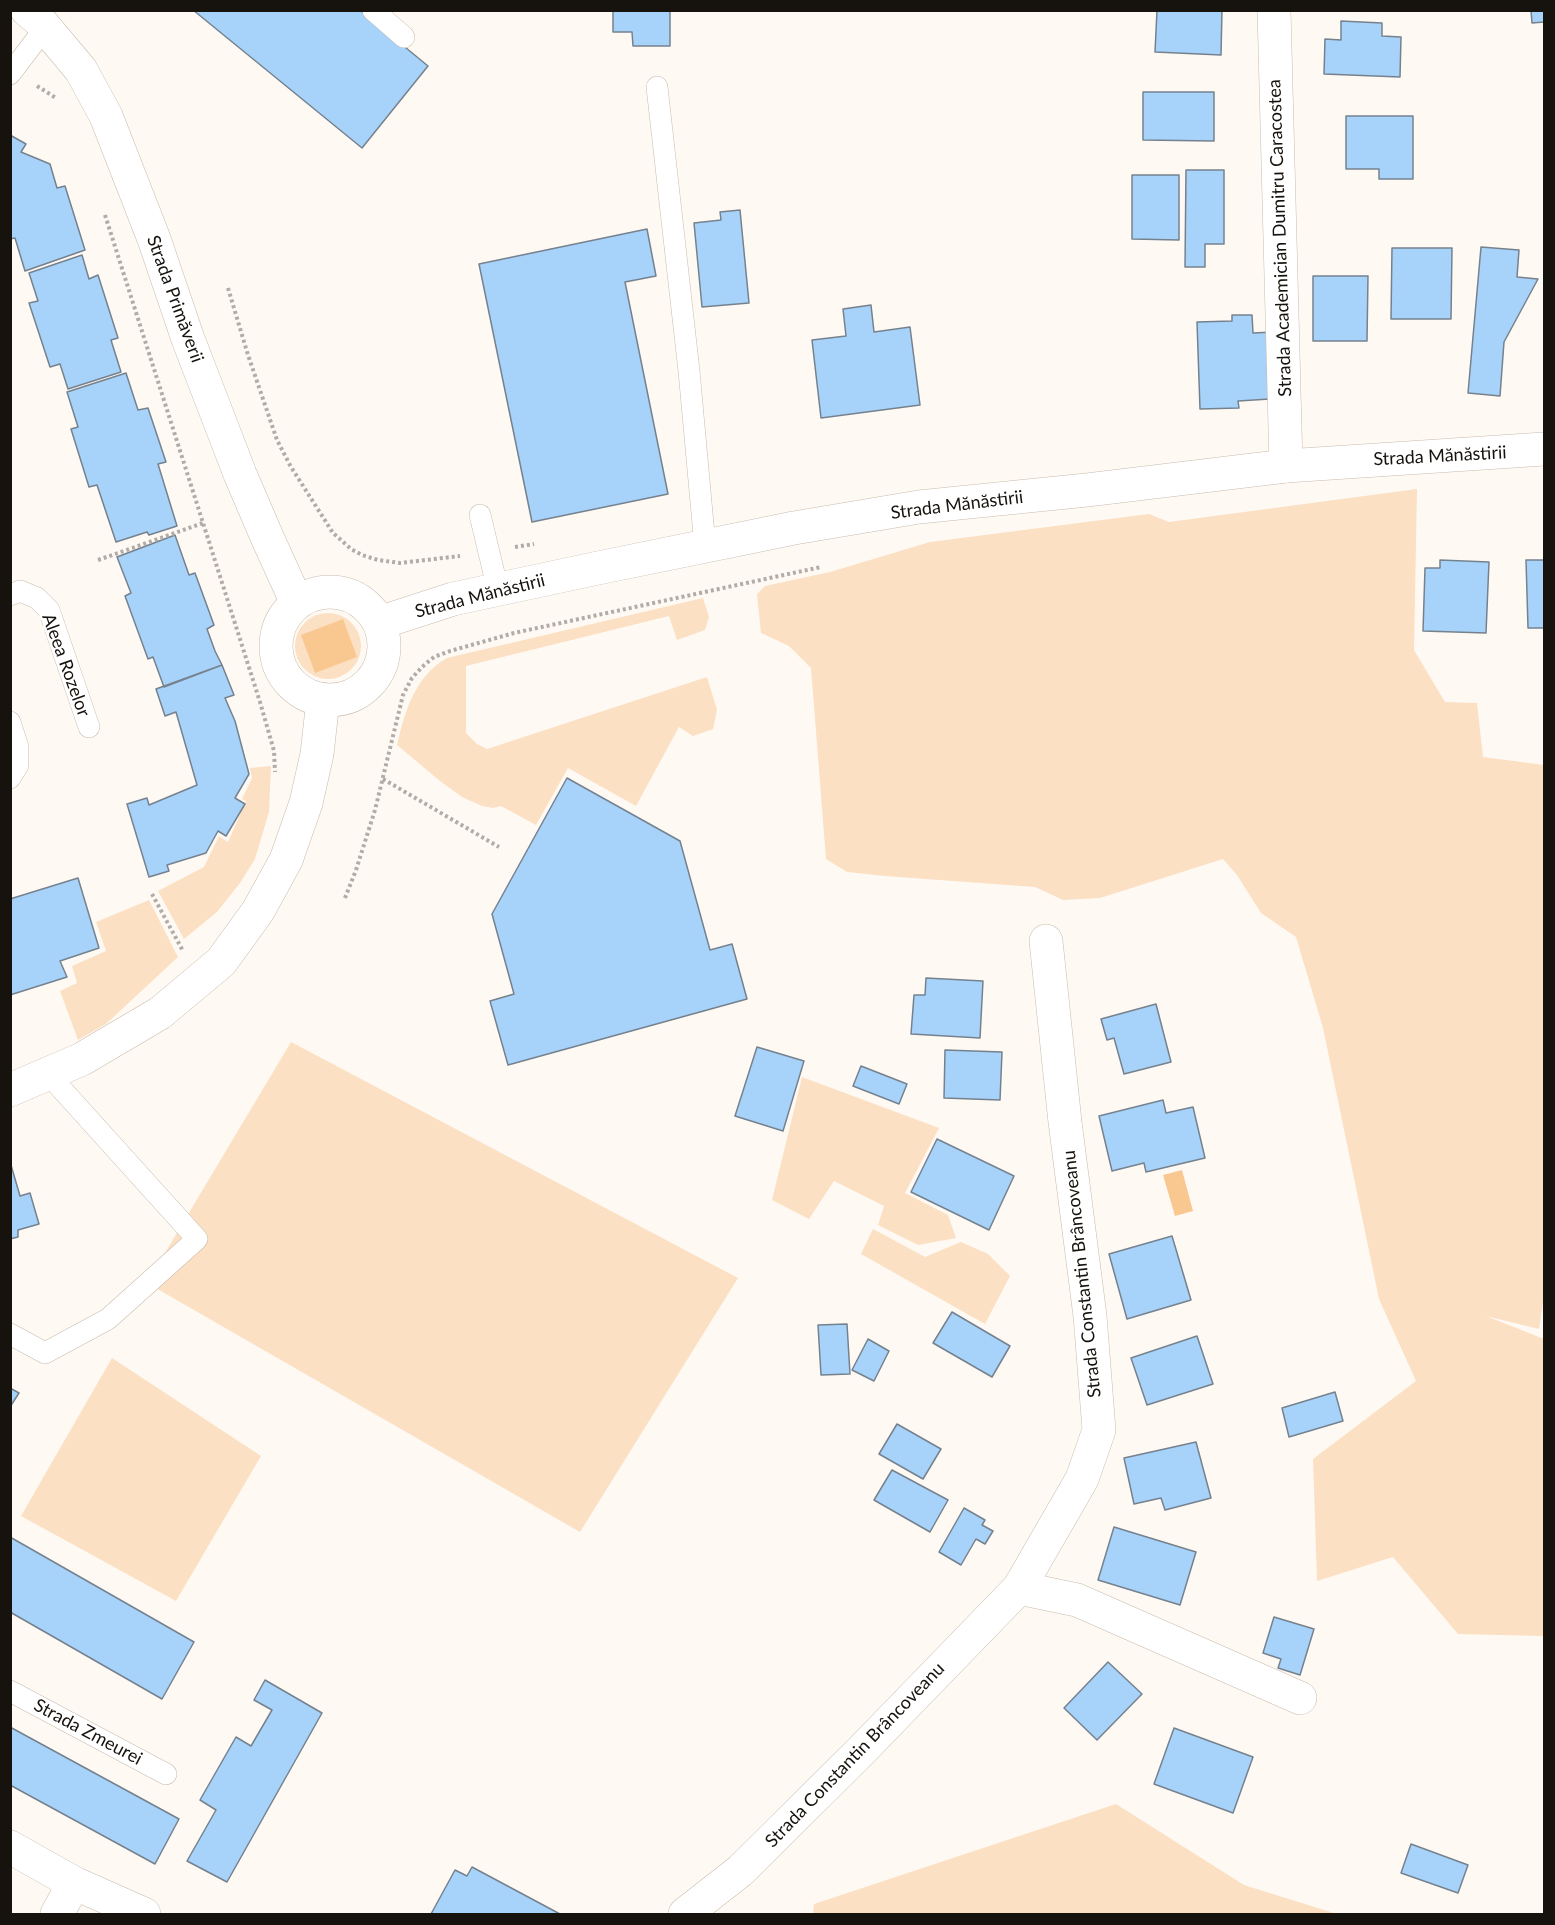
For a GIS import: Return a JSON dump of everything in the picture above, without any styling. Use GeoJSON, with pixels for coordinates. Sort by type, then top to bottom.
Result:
{"type":"FeatureCollection","features":[{"type":"Feature","properties":{"kind":"street","name":"Strada Academician Dumitru Caracostea"},"geometry":{"type":"LineString","coordinates":[[1274,10],[1286,466]]}},
{"type":"Feature","properties":{"kind":"street","name":"Strada Primăverii"},"geometry":{"type":"LineString","coordinates":[[36,19],[81,70],[106,116],[154,239],[188,339],[240,474],[297,603]]}},
{"type":"Feature","properties":{"kind":"street","name":"Strada Mănăstirii"},"geometry":{"type":"LineString","coordinates":[[379,623],[453,599],[794,528],[919,507],[1286,466],[1545,449]]}},
{"type":"Feature","properties":{"kind":"street"},"geometry":{"type":"LineString","coordinates":[[327,592],[344,594],[358,600],[371,610],[379,623],[384,640],[383,656],[378,671],[369,685],[355,694],[339,700],[323,700],[308,696],[294,687],[284,675],[278,660],[276,644],[279,629],[286,614],[297,603],[312,595],[327,592]]}},
{"type":"Feature","properties":{"kind":"street"},"geometry":{"type":"LineString","coordinates":[[10,1090],[82,1059],[160,1013],[221,962],[258,911],[286,860],[306,803],[317,754],[323,700]]}},
{"type":"Feature","properties":{"kind":"street","name":"Strada Constantin Brâncoveanu"},"geometry":{"type":"LineString","coordinates":[[685,1914],[740,1871],[861,1751],[1019,1588],[1082,1479],[1099,1430],[1090,1316],[1065,1122],[1046,941]]}},
{"type":"Feature","properties":{"kind":"street"},"geometry":{"type":"LineString","coordinates":[[1019,1588],[1077,1600],[1300,1698]]}},
{"type":"Feature","properties":{"kind":"street"},"geometry":{"type":"LineString","coordinates":[[10,1847],[74,1883],[144,1914]]}},
{"type":"Feature","properties":{"kind":"street"},"geometry":{"type":"LineString","coordinates":[[57,1914],[74,1883]]}},
{"type":"Feature","properties":{"kind":"lane"},"geometry":{"type":"LineString","coordinates":[[373,10],[405,37]]}},
{"type":"Feature","properties":{"kind":"lane"},"geometry":{"type":"LineString","coordinates":[[11,73],[36,19]]}},
{"type":"Feature","properties":{"kind":"lane"},"geometry":{"type":"LineString","coordinates":[[657,87],[682,302],[705,546]]}},
{"type":"Feature","properties":{"kind":"lane"},"geometry":{"type":"LineString","coordinates":[[480,515],[498,590]]}},
{"type":"Feature","properties":{"kind":"lane","name":"Aleea Rozelor"},"geometry":{"type":"LineString","coordinates":[[10,594],[20,591],[37,598],[49,610],[89,727]]}},
{"type":"Feature","properties":{"kind":"lane"},"geometry":{"type":"LineString","coordinates":[[10,722],[18,747],[18,765],[10,778]]}},
{"type":"Feature","properties":{"kind":"lane"},"geometry":{"type":"LineString","coordinates":[[10,1334],[45,1353],[108,1319],[197,1239],[48,1074]]}},
{"type":"Feature","properties":{"kind":"lane","name":"Strada Zmeurei"},"geometry":{"type":"LineString","coordinates":[[10,1691],[166,1774]]}},
{"type":"Feature","properties":{"kind":"path"},"geometry":{"type":"LineString","coordinates":[[11,73],[57,98]]}},
{"type":"Feature","properties":{"kind":"path"},"geometry":{"type":"LineString","coordinates":[[103,210],[260,702],[274,751],[276,775]]}},
{"type":"Feature","properties":{"kind":"path"},"geometry":{"type":"LineString","coordinates":[[228,288],[277,440],[319,513]]}},
{"type":"Feature","properties":{"kind":"path"},"geometry":{"type":"LineString","coordinates":[[98,560],[203,523]]}},
{"type":"Feature","properties":{"kind":"path"},"geometry":{"type":"LineString","coordinates":[[345,898],[356,870],[383,779],[403,695],[412,678],[434,657],[514,633],[820,567]]}},
{"type":"Feature","properties":{"kind":"path"},"geometry":{"type":"LineString","coordinates":[[383,779],[499,847]]}},
{"type":"Feature","properties":{"kind":"path"},"geometry":{"type":"LineString","coordinates":[[152,894],[186,958]]}},
{"type":"Feature","properties":{"kind":"shaded area"},"geometry":{"type":"Polygon","coordinates":[[[1417,489],[1414,650],[1445,702],[1477,703],[1483,757],[1544,765],[1544,1295],[1539,1329],[1486,1316],[1544,1339],[1544,1636],[1458,1634],[1393,1557],[1317,1581],[1313,1459],[1416,1381],[1379,1299],[1323,1028],[1296,937],[1261,913],[1237,875],[1223,859],[1100,898],[1063,900],[1035,887],[847,872],[826,859],[811,668],[789,646],[761,633],[757,594],[765,586],[830,572],[930,542],[1149,514],[1169,522],[1417,489]]]}},
{"type":"Feature","properties":{"kind":"shaded area"},"geometry":{"type":"Polygon","coordinates":[[[703,598],[709,617],[705,630],[677,640],[669,616],[466,666],[466,733],[477,744],[487,749],[707,677],[717,710],[713,729],[693,736],[679,727],[636,806],[568,768],[536,825],[501,806],[493,808],[482,806],[462,797],[397,745],[408,707],[419,684],[427,674],[447,658],[703,598]]]}},
{"type":"Feature","properties":{"kind":"shaded area"},"geometry":{"type":"Polygon","coordinates":[[[321,613],[335,613],[347,618],[356,627],[361,646],[359,659],[352,670],[335,679],[321,679],[309,674],[300,665],[295,653],[295,639],[300,627],[309,618],[321,613]]]}},
{"type":"Feature","properties":{"kind":"shaded area"},"geometry":{"type":"Polygon","coordinates":[[[343,619],[357,657],[315,673],[301,635],[343,619]]]}},
{"type":"Feature","properties":{"kind":"shaded area"},"geometry":{"type":"Polygon","coordinates":[[[271,766],[269,812],[255,859],[217,912],[184,939],[158,891],[204,867],[219,836],[228,842],[246,801],[242,799],[252,778],[250,768],[271,766]]]}},
{"type":"Feature","properties":{"kind":"shaded area"},"geometry":{"type":"Polygon","coordinates":[[[149,900],[178,957],[106,1024],[78,1040],[60,991],[77,983],[72,966],[106,951],[96,922],[149,900]]]}},
{"type":"Feature","properties":{"kind":"shaded area"},"geometry":{"type":"Polygon","coordinates":[[[291,1042],[738,1278],[580,1532],[147,1283],[291,1042]]]}},
{"type":"Feature","properties":{"kind":"shaded area"},"geometry":{"type":"Polygon","coordinates":[[[802,1077],[939,1128],[905,1193],[948,1215],[956,1238],[918,1245],[878,1225],[884,1206],[834,1181],[809,1219],[772,1200],[802,1077]]]}},
{"type":"Feature","properties":{"kind":"shaded area"},"geometry":{"type":"Polygon","coordinates":[[[1182,1170],[1193,1211],[1175,1216],[1163,1175],[1182,1170]]]}},
{"type":"Feature","properties":{"kind":"shaded area"},"geometry":{"type":"Polygon","coordinates":[[[873,1229],[925,1257],[961,1242],[988,1254],[1010,1276],[985,1324],[861,1254],[873,1229]]]}},
{"type":"Feature","properties":{"kind":"shaded area"},"geometry":{"type":"Polygon","coordinates":[[[112,1358],[261,1456],[176,1601],[21,1516],[112,1358]]]}},
{"type":"Feature","properties":{"kind":"shaded area"},"geometry":{"type":"Polygon","coordinates":[[[1116,1804],[1244,1885],[1337,1914],[813,1914],[814,1904],[1116,1804]]]}},
{"type":"Feature","properties":{"kind":"building"},"geometry":{"type":"Polygon","coordinates":[[[193,10],[360,10],[428,66],[362,148],[193,10]]]}},
{"type":"Feature","properties":{"kind":"building"},"geometry":{"type":"Polygon","coordinates":[[[613,10],[670,10],[670,46],[633,46],[632,32],[613,32],[613,10]]]}},
{"type":"Feature","properties":{"kind":"building"},"geometry":{"type":"Polygon","coordinates":[[[1157,10],[1222,10],[1221,55],[1155,52],[1157,10]]]}},
{"type":"Feature","properties":{"kind":"building"},"geometry":{"type":"Polygon","coordinates":[[[1531,10],[1544,10],[1544,22],[1532,23],[1531,10]]]}},
{"type":"Feature","properties":{"kind":"building"},"geometry":{"type":"Polygon","coordinates":[[[1341,21],[1382,23],[1382,36],[1401,37],[1400,77],[1324,74],[1325,39],[1341,40],[1341,21]]]}},
{"type":"Feature","properties":{"kind":"building"},"geometry":{"type":"Polygon","coordinates":[[[1143,92],[1214,92],[1214,141],[1143,140],[1143,92]]]}},
{"type":"Feature","properties":{"kind":"building"},"geometry":{"type":"Polygon","coordinates":[[[1346,116],[1413,116],[1413,179],[1379,179],[1379,169],[1346,169],[1346,116]]]}},
{"type":"Feature","properties":{"kind":"building"},"geometry":{"type":"Polygon","coordinates":[[[10,135],[26,144],[21,152],[50,164],[57,188],[65,186],[85,250],[25,271],[15,238],[10,239],[10,135]]]}},
{"type":"Feature","properties":{"kind":"building"},"geometry":{"type":"Polygon","coordinates":[[[1186,170],[1224,170],[1224,244],[1205,244],[1205,267],[1185,267],[1186,170]]]}},
{"type":"Feature","properties":{"kind":"building"},"geometry":{"type":"Polygon","coordinates":[[[1132,175],[1179,175],[1179,240],[1132,239],[1132,175]]]}},
{"type":"Feature","properties":{"kind":"building"},"geometry":{"type":"Polygon","coordinates":[[[740,210],[749,303],[702,307],[694,223],[721,220],[720,212],[740,210]]]}},
{"type":"Feature","properties":{"kind":"building"},"geometry":{"type":"Polygon","coordinates":[[[647,229],[656,276],[625,282],[668,494],[532,522],[479,264],[647,229]]]}},
{"type":"Feature","properties":{"kind":"building"},"geometry":{"type":"Polygon","coordinates":[[[1481,247],[1519,250],[1517,277],[1538,279],[1504,342],[1500,396],[1468,393],[1481,247]]]}},
{"type":"Feature","properties":{"kind":"building"},"geometry":{"type":"Polygon","coordinates":[[[1392,248],[1452,248],[1451,319],[1391,319],[1392,248]]]}},
{"type":"Feature","properties":{"kind":"building"},"geometry":{"type":"Polygon","coordinates":[[[82,255],[89,279],[98,275],[118,338],[111,340],[121,372],[68,389],[60,364],[50,367],[29,303],[38,301],[29,273],[82,255]]]}},
{"type":"Feature","properties":{"kind":"building"},"geometry":{"type":"Polygon","coordinates":[[[1313,276],[1368,276],[1367,341],[1313,341],[1313,276]]]}},
{"type":"Feature","properties":{"kind":"building"},"geometry":{"type":"Polygon","coordinates":[[[871,305],[874,332],[910,327],[920,405],[821,418],[812,340],[846,336],[843,309],[871,305]]]}},
{"type":"Feature","properties":{"kind":"building"},"geometry":{"type":"Polygon","coordinates":[[[1232,315],[1252,315],[1253,333],[1273,332],[1270,399],[1238,401],[1239,408],[1200,409],[1197,322],[1232,321],[1232,315]]]}},
{"type":"Feature","properties":{"kind":"building"},"geometry":{"type":"Polygon","coordinates":[[[126,373],[138,410],[148,408],[166,462],[158,464],[177,526],[149,535],[147,532],[116,542],[97,485],[89,487],[71,429],[78,427],[67,392],[126,373]]]}},
{"type":"Feature","properties":{"kind":"building"},"geometry":{"type":"Polygon","coordinates":[[[175,535],[189,575],[195,573],[214,625],[207,629],[222,665],[164,687],[153,657],[148,659],[125,596],[131,593],[117,557],[175,535]]]}},
{"type":"Feature","properties":{"kind":"building"},"geometry":{"type":"Polygon","coordinates":[[[1440,560],[1489,562],[1486,633],[1423,631],[1425,568],[1440,568],[1440,560]]]}},
{"type":"Feature","properties":{"kind":"building"},"geometry":{"type":"Polygon","coordinates":[[[1526,560],[1544,560],[1544,628],[1528,628],[1526,560]]]}},
{"type":"Feature","properties":{"kind":"building"},"geometry":{"type":"Polygon","coordinates":[[[222,665],[234,695],[225,698],[235,721],[249,774],[235,798],[245,804],[226,836],[218,831],[206,853],[167,865],[169,871],[149,877],[127,804],[147,798],[149,805],[197,785],[176,712],[165,716],[156,689],[222,665]]]}},
{"type":"Feature","properties":{"kind":"building"},"geometry":{"type":"Polygon","coordinates":[[[567,778],[680,841],[710,950],[732,944],[747,999],[508,1065],[490,1001],[514,994],[492,914],[567,778]]]}},
{"type":"Feature","properties":{"kind":"building"},"geometry":{"type":"Polygon","coordinates":[[[78,878],[99,948],[60,961],[67,977],[10,995],[10,899],[78,878]]]}},
{"type":"Feature","properties":{"kind":"building"},"geometry":{"type":"Polygon","coordinates":[[[926,978],[983,981],[980,1038],[911,1034],[914,995],[925,995],[926,978]]]}},
{"type":"Feature","properties":{"kind":"building"},"geometry":{"type":"Polygon","coordinates":[[[1156,1004],[1171,1062],[1124,1074],[1114,1038],[1107,1040],[1101,1019],[1156,1004]]]}},
{"type":"Feature","properties":{"kind":"building"},"geometry":{"type":"Polygon","coordinates":[[[757,1047],[804,1061],[783,1131],[735,1116],[757,1047]]]}},
{"type":"Feature","properties":{"kind":"building"},"geometry":{"type":"Polygon","coordinates":[[[945,1050],[1002,1052],[1000,1100],[944,1098],[945,1050]]]}},
{"type":"Feature","properties":{"kind":"building"},"geometry":{"type":"Polygon","coordinates":[[[861,1066],[907,1084],[899,1104],[853,1086],[861,1066]]]}},
{"type":"Feature","properties":{"kind":"building"},"geometry":{"type":"Polygon","coordinates":[[[1163,1100],[1166,1113],[1193,1107],[1205,1158],[1146,1172],[1144,1163],[1112,1171],[1099,1116],[1163,1100]]]}},
{"type":"Feature","properties":{"kind":"building"},"geometry":{"type":"Polygon","coordinates":[[[937,1139],[1014,1176],[989,1230],[911,1192],[937,1139]]]}},
{"type":"Feature","properties":{"kind":"building"},"geometry":{"type":"Polygon","coordinates":[[[11,1165],[20,1196],[30,1193],[39,1224],[18,1230],[18,1237],[10,1239],[11,1165]]]}},
{"type":"Feature","properties":{"kind":"building"},"geometry":{"type":"Polygon","coordinates":[[[1172,1236],[1191,1300],[1127,1319],[1109,1254],[1172,1236]]]}},
{"type":"Feature","properties":{"kind":"building"},"geometry":{"type":"Polygon","coordinates":[[[952,1312],[1010,1346],[992,1377],[933,1343],[952,1312]]]}},
{"type":"Feature","properties":{"kind":"building"},"geometry":{"type":"Polygon","coordinates":[[[847,1324],[850,1374],[821,1375],[818,1325],[847,1324]]]}},
{"type":"Feature","properties":{"kind":"building"},"geometry":{"type":"Polygon","coordinates":[[[1197,1336],[1213,1384],[1147,1405],[1131,1358],[1197,1336]]]}},
{"type":"Feature","properties":{"kind":"building"},"geometry":{"type":"Polygon","coordinates":[[[868,1339],[889,1351],[874,1381],[852,1370],[868,1339]]]}},
{"type":"Feature","properties":{"kind":"building"},"geometry":{"type":"Polygon","coordinates":[[[10,1388],[19,1393],[10,1407],[10,1388]]]}},
{"type":"Feature","properties":{"kind":"building"},"geometry":{"type":"Polygon","coordinates":[[[1335,1392],[1343,1421],[1289,1437],[1282,1408],[1335,1392]]]}},
{"type":"Feature","properties":{"kind":"building"},"geometry":{"type":"Polygon","coordinates":[[[897,1424],[941,1449],[923,1479],[879,1454],[897,1424]]]}},
{"type":"Feature","properties":{"kind":"building"},"geometry":{"type":"Polygon","coordinates":[[[1196,1442],[1211,1498],[1165,1510],[1161,1498],[1134,1504],[1124,1458],[1196,1442]]]}},
{"type":"Feature","properties":{"kind":"building"},"geometry":{"type":"Polygon","coordinates":[[[892,1470],[948,1500],[930,1532],[874,1500],[892,1470]]]}},
{"type":"Feature","properties":{"kind":"building"},"geometry":{"type":"Polygon","coordinates":[[[964,1508],[985,1520],[982,1525],[993,1531],[985,1544],[976,1539],[961,1565],[939,1552],[964,1508]]]}},
{"type":"Feature","properties":{"kind":"building"},"geometry":{"type":"Polygon","coordinates":[[[1114,1527],[1196,1552],[1180,1605],[1098,1580],[1114,1527]]]}},
{"type":"Feature","properties":{"kind":"building"},"geometry":{"type":"Polygon","coordinates":[[[10,1537],[194,1642],[162,1699],[10,1612],[10,1537]]]}},
{"type":"Feature","properties":{"kind":"building"},"geometry":{"type":"Polygon","coordinates":[[[1274,1617],[1314,1629],[1300,1675],[1278,1668],[1281,1659],[1263,1653],[1274,1617]]]}},
{"type":"Feature","properties":{"kind":"building"},"geometry":{"type":"Polygon","coordinates":[[[1108,1662],[1142,1694],[1097,1740],[1064,1708],[1108,1662]]]}},
{"type":"Feature","properties":{"kind":"building"},"geometry":{"type":"Polygon","coordinates":[[[265,1680],[322,1713],[227,1882],[187,1861],[216,1810],[200,1800],[236,1737],[251,1746],[272,1710],[254,1700],[265,1680]]]}},
{"type":"Feature","properties":{"kind":"building"},"geometry":{"type":"Polygon","coordinates":[[[10,1727],[179,1819],[155,1864],[10,1785],[10,1727]]]}},
{"type":"Feature","properties":{"kind":"building"},"geometry":{"type":"Polygon","coordinates":[[[1174,1728],[1253,1757],[1233,1813],[1154,1784],[1174,1728]]]}},
{"type":"Feature","properties":{"kind":"building"},"geometry":{"type":"Polygon","coordinates":[[[1411,1844],[1468,1865],[1458,1893],[1401,1873],[1411,1844]]]}},
{"type":"Feature","properties":{"kind":"building"},"geometry":{"type":"Polygon","coordinates":[[[472,1867],[560,1914],[431,1914],[455,1870],[467,1876],[472,1867]]]}}]}
